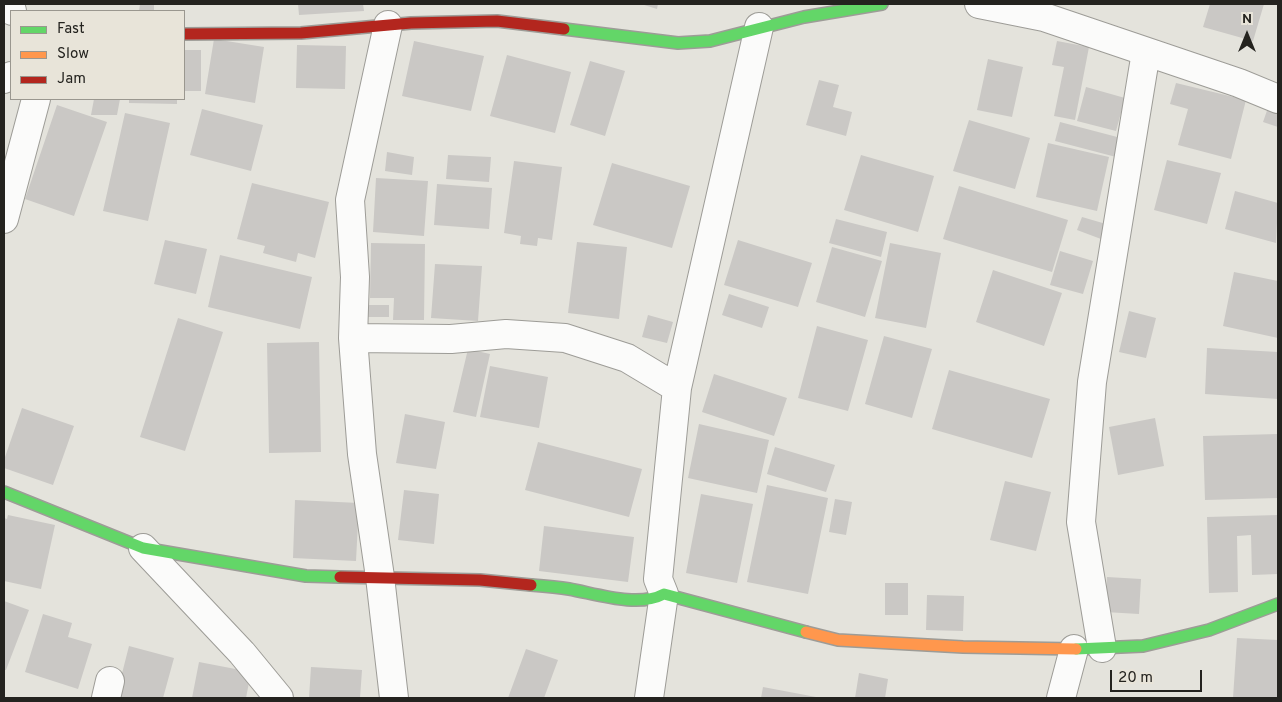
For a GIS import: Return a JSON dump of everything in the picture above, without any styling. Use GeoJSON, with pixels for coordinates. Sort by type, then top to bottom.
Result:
{"type":"FeatureCollection","features":[{"type":"Feature","properties":{"kind":"street"},"geometry":{"type":"LineString","coordinates":[[185,34],[301,33],[388,25],[497,21],[678,43],[710,41],[759,27],[882,4]]}},
{"type":"Feature","properties":{"kind":"street"},"geometry":{"type":"LineString","coordinates":[[979,4],[1044,17],[1278,98]]}},
{"type":"Feature","properties":{"kind":"street"},"geometry":{"type":"LineString","coordinates":[[388,25],[350,200],[355,277],[353,338],[362,454],[380,577],[394,698]]}},
{"type":"Feature","properties":{"kind":"street"},"geometry":{"type":"LineString","coordinates":[[649,698],[664,594],[658,579],[677,388],[759,27]]}},
{"type":"Feature","properties":{"kind":"street"},"geometry":{"type":"LineString","coordinates":[[1102,648],[1081,522],[1092,382],[1146,52]]}},
{"type":"Feature","properties":{"kind":"street"},"geometry":{"type":"LineString","coordinates":[[4,219],[36,100]]}},
{"type":"Feature","properties":{"kind":"street"},"geometry":{"type":"LineString","coordinates":[[353,338],[451,339],[506,334],[565,338],[627,358],[677,388]]}},
{"type":"Feature","properties":{"kind":"street"},"geometry":{"type":"LineString","coordinates":[[4,492],[142,548],[188,554],[306,576],[480,580],[569,589],[606,598],[655,599],[664,594],[838,640],[962,647],[1074,649],[1143,646],[1200,632],[1278,604]]}},
{"type":"Feature","properties":{"kind":"street"},"geometry":{"type":"LineString","coordinates":[[142,548],[242,653],[279,698]]}},
{"type":"Feature","properties":{"kind":"street"},"geometry":{"type":"LineString","coordinates":[[1061,698],[1074,649]]}},
{"type":"Feature","properties":{"kind":"building"},"geometry":{"type":"Polygon","coordinates":[[[140,4],[154,4],[154,10],[139,10],[140,4]]]}},
{"type":"Feature","properties":{"kind":"building"},"geometry":{"type":"Polygon","coordinates":[[[298,4],[363,4],[364,11],[299,15],[298,4]]]}},
{"type":"Feature","properties":{"kind":"building"},"geometry":{"type":"Polygon","coordinates":[[[641,4],[658,4],[657,9],[641,4]]]}},
{"type":"Feature","properties":{"kind":"building"},"geometry":{"type":"Polygon","coordinates":[[[1210,4],[1264,4],[1253,41],[1203,27],[1210,4]]]}},
{"type":"Feature","properties":{"kind":"building"},"geometry":{"type":"Polygon","coordinates":[[[214,39],[264,47],[255,103],[205,94],[214,39]]]}},
{"type":"Feature","properties":{"kind":"building"},"geometry":{"type":"Polygon","coordinates":[[[414,41],[484,56],[471,111],[402,96],[414,41]]]}},
{"type":"Feature","properties":{"kind":"building"},"geometry":{"type":"Polygon","coordinates":[[[1057,41],[1089,47],[1075,120],[1054,116],[1064,67],[1052,65],[1057,41]]]}},
{"type":"Feature","properties":{"kind":"building"},"geometry":{"type":"Polygon","coordinates":[[[297,45],[346,46],[345,89],[296,88],[297,45]]]}},
{"type":"Feature","properties":{"kind":"building"},"geometry":{"type":"Polygon","coordinates":[[[185,50],[201,50],[201,91],[185,91],[185,50]]]}},
{"type":"Feature","properties":{"kind":"building"},"geometry":{"type":"Polygon","coordinates":[[[507,55],[571,72],[555,133],[490,116],[507,55]]]}},
{"type":"Feature","properties":{"kind":"building"},"geometry":{"type":"Polygon","coordinates":[[[988,59],[1023,67],[1012,117],[977,110],[988,59]]]}},
{"type":"Feature","properties":{"kind":"building"},"geometry":{"type":"Polygon","coordinates":[[[590,61],[625,71],[605,136],[570,125],[590,61]]]}},
{"type":"Feature","properties":{"kind":"building"},"geometry":{"type":"Polygon","coordinates":[[[819,80],[839,85],[833,107],[852,112],[846,136],[806,125],[819,80]]]}},
{"type":"Feature","properties":{"kind":"building"},"geometry":{"type":"Polygon","coordinates":[[[1176,83],[1246,100],[1231,159],[1178,145],[1188,109],[1170,104],[1176,83]]]}},
{"type":"Feature","properties":{"kind":"building"},"geometry":{"type":"Polygon","coordinates":[[[1086,87],[1125,98],[1116,131],[1077,121],[1086,87]]]}},
{"type":"Feature","properties":{"kind":"building"},"geometry":{"type":"Polygon","coordinates":[[[94,100],[120,100],[117,115],[91,115],[94,100]]]}},
{"type":"Feature","properties":{"kind":"building"},"geometry":{"type":"Polygon","coordinates":[[[129,100],[177,100],[177,104],[129,103],[129,100]]]}},
{"type":"Feature","properties":{"kind":"building"},"geometry":{"type":"Polygon","coordinates":[[[1270,102],[1278,105],[1278,127],[1263,122],[1270,102]]]}},
{"type":"Feature","properties":{"kind":"building"},"geometry":{"type":"Polygon","coordinates":[[[57,105],[107,122],[74,216],[25,199],[57,105]]]}},
{"type":"Feature","properties":{"kind":"building"},"geometry":{"type":"Polygon","coordinates":[[[202,109],[263,125],[251,171],[190,155],[202,109]]]}},
{"type":"Feature","properties":{"kind":"building"},"geometry":{"type":"Polygon","coordinates":[[[125,113],[170,123],[148,221],[103,211],[125,113]]]}},
{"type":"Feature","properties":{"kind":"building"},"geometry":{"type":"Polygon","coordinates":[[[969,120],[1030,138],[1015,189],[953,171],[969,120]]]}},
{"type":"Feature","properties":{"kind":"building"},"geometry":{"type":"Polygon","coordinates":[[[1060,122],[1121,138],[1116,157],[1055,141],[1060,122]]]}},
{"type":"Feature","properties":{"kind":"building"},"geometry":{"type":"Polygon","coordinates":[[[1048,143],[1109,157],[1097,211],[1036,197],[1048,143]]]}},
{"type":"Feature","properties":{"kind":"building"},"geometry":{"type":"Polygon","coordinates":[[[387,152],[414,157],[412,175],[385,171],[387,152]]]}},
{"type":"Feature","properties":{"kind":"building"},"geometry":{"type":"Polygon","coordinates":[[[448,155],[491,157],[489,182],[446,179],[448,155]]]}},
{"type":"Feature","properties":{"kind":"building"},"geometry":{"type":"Polygon","coordinates":[[[861,155],[934,176],[918,232],[844,210],[861,155]]]}},
{"type":"Feature","properties":{"kind":"building"},"geometry":{"type":"Polygon","coordinates":[[[1167,160],[1221,173],[1207,224],[1154,210],[1167,160]]]}},
{"type":"Feature","properties":{"kind":"building"},"geometry":{"type":"Polygon","coordinates":[[[514,161],[562,167],[552,240],[538,238],[537,246],[520,244],[521,236],[504,233],[514,161]]]}},
{"type":"Feature","properties":{"kind":"building"},"geometry":{"type":"Polygon","coordinates":[[[612,163],[690,186],[672,248],[593,225],[612,163]]]}},
{"type":"Feature","properties":{"kind":"building"},"geometry":{"type":"Polygon","coordinates":[[[376,178],[428,181],[424,236],[373,232],[376,178]]]}},
{"type":"Feature","properties":{"kind":"building"},"geometry":{"type":"Polygon","coordinates":[[[252,183],[329,202],[315,258],[298,253],[296,262],[263,253],[265,246],[237,239],[252,183]]]}},
{"type":"Feature","properties":{"kind":"building"},"geometry":{"type":"Polygon","coordinates":[[[437,184],[492,188],[489,229],[434,225],[437,184]]]}},
{"type":"Feature","properties":{"kind":"building"},"geometry":{"type":"Polygon","coordinates":[[[959,186],[1068,220],[1052,272],[943,239],[959,186]]]}},
{"type":"Feature","properties":{"kind":"building"},"geometry":{"type":"Polygon","coordinates":[[[1235,191],[1278,203],[1276,243],[1225,229],[1235,191]]]}},
{"type":"Feature","properties":{"kind":"building"},"geometry":{"type":"Polygon","coordinates":[[[1082,217],[1106,224],[1101,239],[1077,230],[1082,217]]]}},
{"type":"Feature","properties":{"kind":"building"},"geometry":{"type":"Polygon","coordinates":[[[836,219],[887,232],[881,257],[829,243],[836,219]]]}},
{"type":"Feature","properties":{"kind":"building"},"geometry":{"type":"Polygon","coordinates":[[[165,240],[207,249],[196,294],[154,284],[165,240]]]}},
{"type":"Feature","properties":{"kind":"building"},"geometry":{"type":"Polygon","coordinates":[[[738,240],[812,263],[798,307],[724,285],[738,240]]]}},
{"type":"Feature","properties":{"kind":"building"},"geometry":{"type":"Polygon","coordinates":[[[577,242],[627,247],[619,319],[568,313],[577,242]]]}},
{"type":"Feature","properties":{"kind":"building"},"geometry":{"type":"Polygon","coordinates":[[[371,243],[425,244],[424,320],[393,320],[394,298],[370,298],[371,243]]]}},
{"type":"Feature","properties":{"kind":"building"},"geometry":{"type":"Polygon","coordinates":[[[890,243],[941,253],[926,328],[875,318],[890,243]]]}},
{"type":"Feature","properties":{"kind":"building"},"geometry":{"type":"Polygon","coordinates":[[[832,247],[882,261],[865,317],[816,302],[832,247]]]}},
{"type":"Feature","properties":{"kind":"building"},"geometry":{"type":"Polygon","coordinates":[[[1060,251],[1093,261],[1083,294],[1050,285],[1060,251]]]}},
{"type":"Feature","properties":{"kind":"building"},"geometry":{"type":"Polygon","coordinates":[[[220,255],[312,277],[300,329],[208,307],[220,255]]]}},
{"type":"Feature","properties":{"kind":"building"},"geometry":{"type":"Polygon","coordinates":[[[435,264],[482,266],[478,321],[431,318],[435,264]]]}},
{"type":"Feature","properties":{"kind":"building"},"geometry":{"type":"Polygon","coordinates":[[[993,270],[1062,293],[1044,346],[976,322],[993,270]]]}},
{"type":"Feature","properties":{"kind":"building"},"geometry":{"type":"Polygon","coordinates":[[[1234,272],[1278,281],[1278,338],[1223,326],[1234,272]]]}},
{"type":"Feature","properties":{"kind":"building"},"geometry":{"type":"Polygon","coordinates":[[[729,294],[769,307],[762,328],[722,315],[729,294]]]}},
{"type":"Feature","properties":{"kind":"building"},"geometry":{"type":"Polygon","coordinates":[[[368,305],[389,305],[389,317],[368,317],[368,305]]]}},
{"type":"Feature","properties":{"kind":"building"},"geometry":{"type":"Polygon","coordinates":[[[1129,311],[1156,318],[1146,358],[1119,352],[1129,311]]]}},
{"type":"Feature","properties":{"kind":"building"},"geometry":{"type":"Polygon","coordinates":[[[648,315],[673,322],[667,343],[642,337],[648,315]]]}},
{"type":"Feature","properties":{"kind":"building"},"geometry":{"type":"Polygon","coordinates":[[[178,318],[223,332],[185,451],[140,437],[178,318]]]}},
{"type":"Feature","properties":{"kind":"building"},"geometry":{"type":"Polygon","coordinates":[[[817,326],[868,340],[848,411],[798,398],[817,326]]]}},
{"type":"Feature","properties":{"kind":"building"},"geometry":{"type":"Polygon","coordinates":[[[884,336],[932,349],[912,418],[865,404],[884,336]]]}},
{"type":"Feature","properties":{"kind":"building"},"geometry":{"type":"Polygon","coordinates":[[[319,342],[321,452],[269,453],[267,343],[319,342]]]}},
{"type":"Feature","properties":{"kind":"building"},"geometry":{"type":"Polygon","coordinates":[[[1207,348],[1278,352],[1278,399],[1205,394],[1207,348]]]}},
{"type":"Feature","properties":{"kind":"building"},"geometry":{"type":"Polygon","coordinates":[[[468,349],[490,354],[476,417],[453,412],[468,349]]]}},
{"type":"Feature","properties":{"kind":"building"},"geometry":{"type":"Polygon","coordinates":[[[490,366],[548,377],[539,428],[480,417],[490,366]]]}},
{"type":"Feature","properties":{"kind":"building"},"geometry":{"type":"Polygon","coordinates":[[[949,370],[1050,399],[1032,458],[932,429],[949,370]]]}},
{"type":"Feature","properties":{"kind":"building"},"geometry":{"type":"Polygon","coordinates":[[[714,374],[787,398],[774,436],[702,412],[714,374]]]}},
{"type":"Feature","properties":{"kind":"building"},"geometry":{"type":"Polygon","coordinates":[[[22,408],[74,426],[53,485],[4,468],[4,460],[22,408]]]}},
{"type":"Feature","properties":{"kind":"building"},"geometry":{"type":"Polygon","coordinates":[[[405,414],[445,422],[436,469],[396,463],[405,414]]]}},
{"type":"Feature","properties":{"kind":"building"},"geometry":{"type":"Polygon","coordinates":[[[1155,418],[1164,466],[1118,475],[1109,427],[1155,418]]]}},
{"type":"Feature","properties":{"kind":"building"},"geometry":{"type":"Polygon","coordinates":[[[699,424],[769,440],[757,493],[688,478],[699,424]]]}},
{"type":"Feature","properties":{"kind":"building"},"geometry":{"type":"Polygon","coordinates":[[[1278,434],[1278,498],[1205,500],[1203,436],[1278,434]]]}},
{"type":"Feature","properties":{"kind":"building"},"geometry":{"type":"Polygon","coordinates":[[[538,442],[642,469],[629,517],[525,490],[538,442]]]}},
{"type":"Feature","properties":{"kind":"building"},"geometry":{"type":"Polygon","coordinates":[[[775,447],[835,465],[826,492],[767,474],[775,447]]]}},
{"type":"Feature","properties":{"kind":"building"},"geometry":{"type":"Polygon","coordinates":[[[1005,481],[1051,492],[1036,551],[990,540],[1005,481]]]}},
{"type":"Feature","properties":{"kind":"building"},"geometry":{"type":"Polygon","coordinates":[[[767,485],[828,498],[808,594],[747,582],[767,485]]]}},
{"type":"Feature","properties":{"kind":"building"},"geometry":{"type":"Polygon","coordinates":[[[404,490],[439,494],[434,544],[398,540],[404,490]]]}},
{"type":"Feature","properties":{"kind":"building"},"geometry":{"type":"Polygon","coordinates":[[[701,494],[753,504],[737,583],[686,573],[701,494]]]}},
{"type":"Feature","properties":{"kind":"building"},"geometry":{"type":"Polygon","coordinates":[[[835,499],[852,502],[846,535],[829,532],[835,499]]]}},
{"type":"Feature","properties":{"kind":"building"},"geometry":{"type":"Polygon","coordinates":[[[295,500],[359,503],[356,561],[293,558],[295,500]]]}},
{"type":"Feature","properties":{"kind":"building"},"geometry":{"type":"Polygon","coordinates":[[[8,515],[55,525],[41,589],[4,581],[4,518],[7,519],[8,515]]]}},
{"type":"Feature","properties":{"kind":"building"},"geometry":{"type":"Polygon","coordinates":[[[1278,515],[1278,574],[1252,575],[1251,535],[1237,536],[1238,592],[1209,593],[1207,517],[1278,515]]]}},
{"type":"Feature","properties":{"kind":"building"},"geometry":{"type":"Polygon","coordinates":[[[544,526],[634,537],[628,582],[539,571],[544,526]]]}},
{"type":"Feature","properties":{"kind":"building"},"geometry":{"type":"Polygon","coordinates":[[[1107,577],[1141,579],[1139,614],[1105,612],[1107,577]]]}},
{"type":"Feature","properties":{"kind":"building"},"geometry":{"type":"Polygon","coordinates":[[[885,583],[908,583],[908,615],[885,615],[885,583]]]}},
{"type":"Feature","properties":{"kind":"building"},"geometry":{"type":"Polygon","coordinates":[[[927,595],[964,596],[963,631],[926,630],[927,595]]]}},
{"type":"Feature","properties":{"kind":"building"},"geometry":{"type":"Polygon","coordinates":[[[4,601],[29,610],[6,670],[4,670],[4,601]]]}},
{"type":"Feature","properties":{"kind":"building"},"geometry":{"type":"Polygon","coordinates":[[[43,614],[72,623],[68,637],[92,644],[78,689],[25,672],[43,614]]]}},
{"type":"Feature","properties":{"kind":"building"},"geometry":{"type":"Polygon","coordinates":[[[1237,638],[1278,640],[1278,698],[1233,698],[1237,638]]]}},
{"type":"Feature","properties":{"kind":"building"},"geometry":{"type":"Polygon","coordinates":[[[129,646],[174,658],[163,698],[116,697],[129,646]]]}},
{"type":"Feature","properties":{"kind":"building"},"geometry":{"type":"Polygon","coordinates":[[[526,649],[558,660],[544,698],[508,698],[526,649]]]}},
{"type":"Feature","properties":{"kind":"building"},"geometry":{"type":"Polygon","coordinates":[[[199,662],[251,672],[246,698],[192,698],[199,662]]]}},
{"type":"Feature","properties":{"kind":"building"},"geometry":{"type":"Polygon","coordinates":[[[311,667],[362,670],[360,698],[309,698],[311,667]]]}},
{"type":"Feature","properties":{"kind":"building"},"geometry":{"type":"Polygon","coordinates":[[[859,673],[888,679],[885,698],[855,698],[859,673]]]}},
{"type":"Feature","properties":{"kind":"building"},"geometry":{"type":"Polygon","coordinates":[[[763,687],[816,697],[816,698],[761,698],[763,687]]]}},
{"type":"Feature","properties":{"kind":"traffic: fast"},"geometry":{"type":"LineString","coordinates":[[564,29],[678,43],[710,41],[804,17],[882,4]]}},
{"type":"Feature","properties":{"kind":"traffic: fast"},"geometry":{"type":"LineString","coordinates":[[4,492],[143,548],[306,576],[340,577]]}},
{"type":"Feature","properties":{"kind":"traffic: fast"},"geometry":{"type":"LineString","coordinates":[[531,585],[564,588],[630,600],[654,598],[664,594],[806,632]]}},
{"type":"Feature","properties":{"kind":"traffic: fast"},"geometry":{"type":"LineString","coordinates":[[1076,649],[1143,646],[1209,630],[1278,604]]}},
{"type":"Feature","properties":{"kind":"traffic: slow"},"geometry":{"type":"LineString","coordinates":[[806,632],[838,640],[963,647],[1076,649]]}},
{"type":"Feature","properties":{"kind":"traffic: jam"},"geometry":{"type":"LineString","coordinates":[[185,34],[301,33],[411,23],[497,21],[564,29]]}},
{"type":"Feature","properties":{"kind":"traffic: jam"},"geometry":{"type":"LineString","coordinates":[[340,577],[480,580],[531,585]]}}]}
